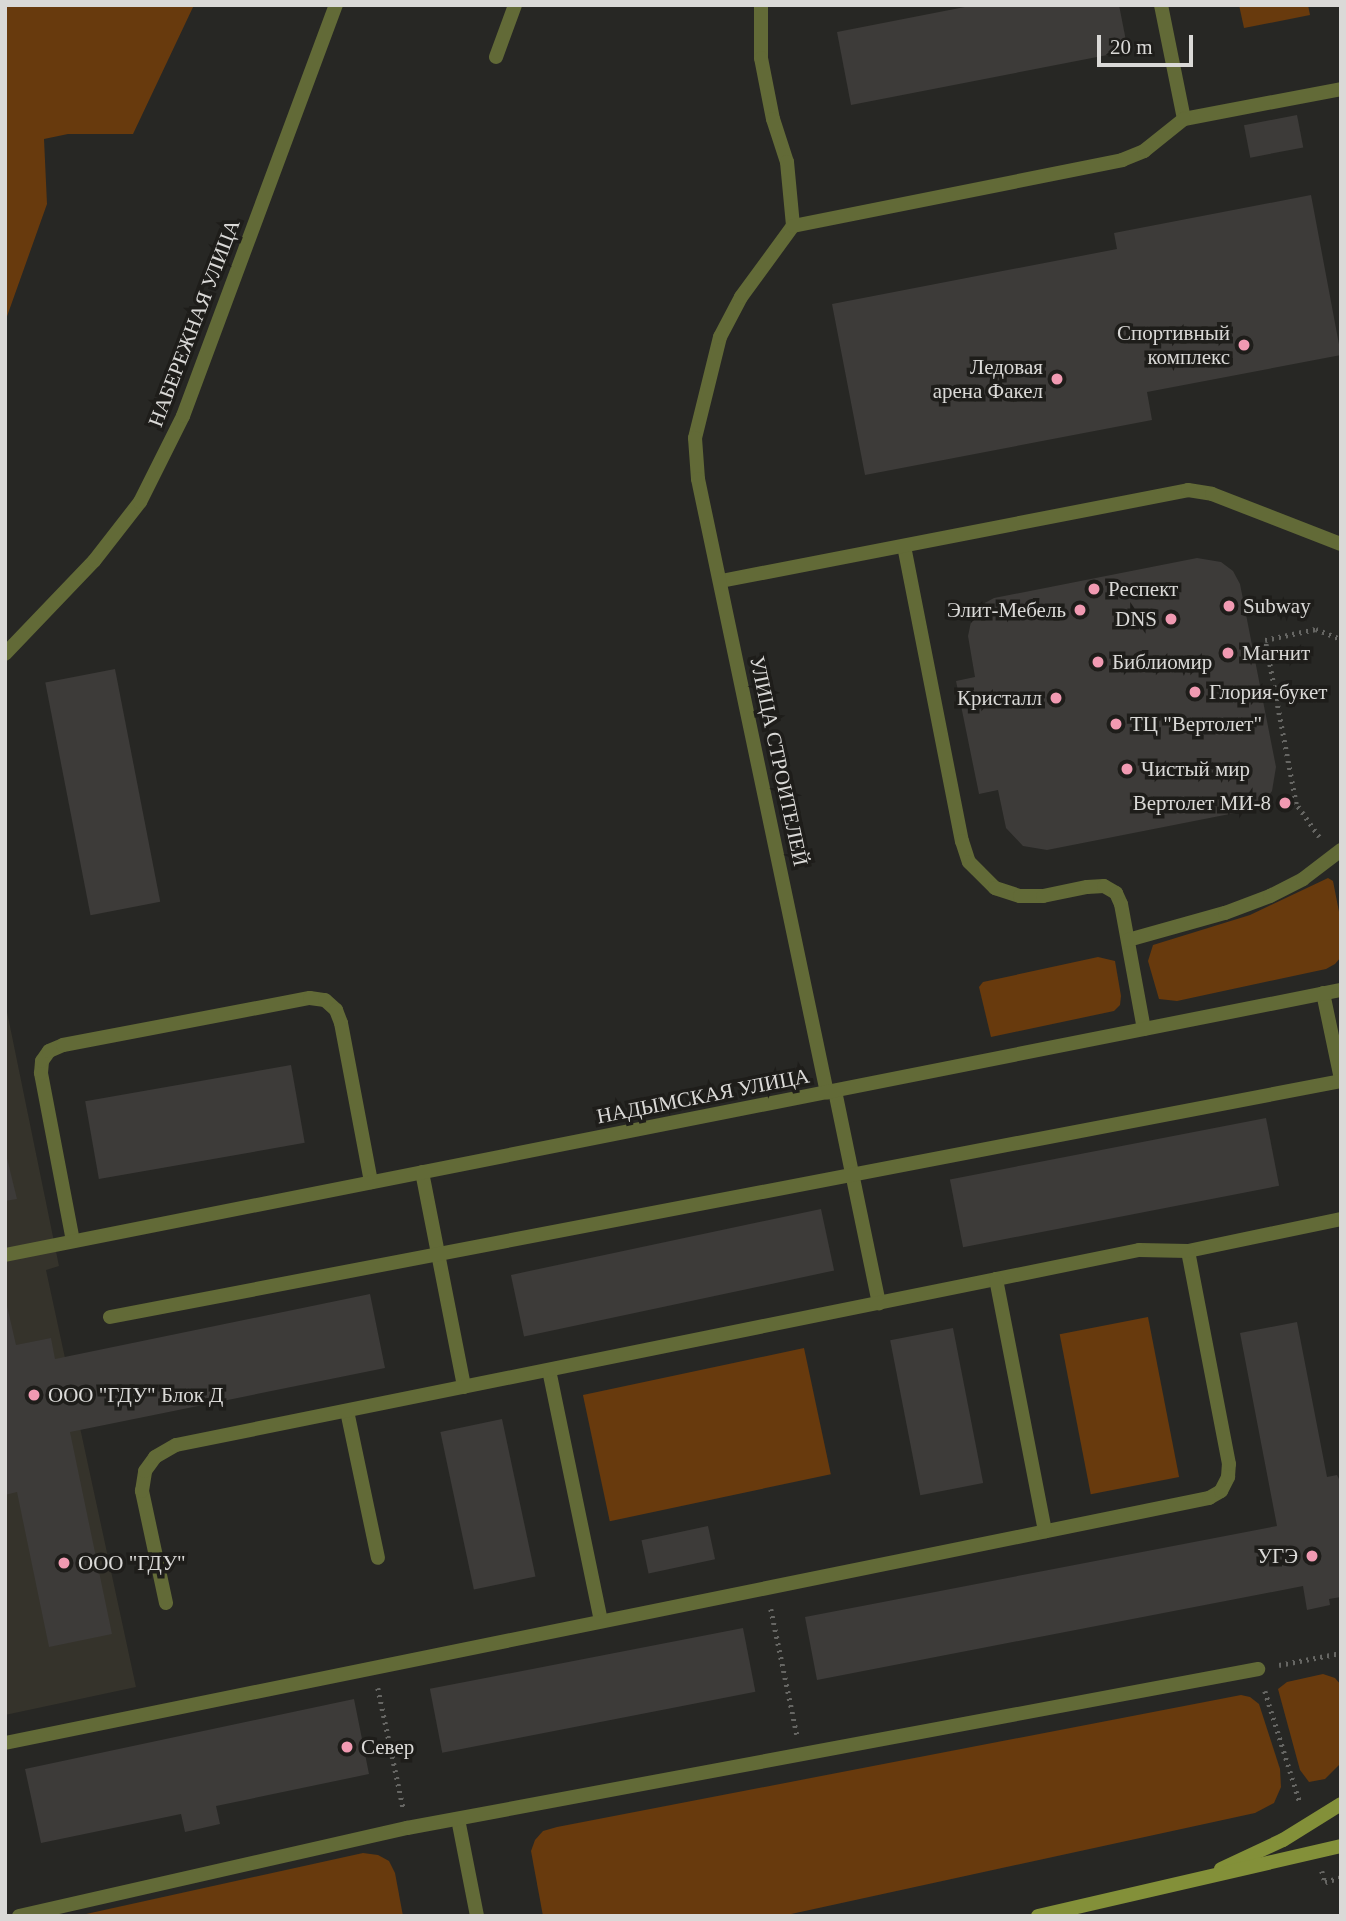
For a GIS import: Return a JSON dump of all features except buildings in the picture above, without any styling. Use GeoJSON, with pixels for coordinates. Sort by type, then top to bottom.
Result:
{"type":"FeatureCollection","features":[{"type":"Feature","properties":{"kind":"street","name":"НАБЕРЕЖНАЯ УЛИЦА"},"geometry":{"type":"LineString","coordinates":[[5,654],[94,561],[139,502],[171,440],[183,416],[336,5]]}},
{"type":"Feature","properties":{"kind":"street"},"geometry":{"type":"LineString","coordinates":[[496,57],[515,5]]}},
{"type":"Feature","properties":{"kind":"street"},"geometry":{"type":"LineString","coordinates":[[761,5],[761,58],[773,119],[787,162],[793,226],[1122,160],[1144,152],[1184,119],[1341,89]]}},
{"type":"Feature","properties":{"kind":"street"},"geometry":{"type":"LineString","coordinates":[[1161,5],[1184,119]]}},
{"type":"Feature","properties":{"kind":"street","name":"УЛИЦА СТРОИТЕЛЕЙ"},"geometry":{"type":"LineString","coordinates":[[793,226],[741,297],[720,337],[695,438],[698,479],[879,1303]]}},
{"type":"Feature","properties":{"kind":"street"},"geometry":{"type":"LineString","coordinates":[[721,582],[1188,491],[1212,494],[1341,544]]}},
{"type":"Feature","properties":{"kind":"street"},"geometry":{"type":"LineString","coordinates":[[904,546],[962,841],[969,862],[995,888],[1020,896],[1104,886],[1116,893],[1121,904],[1144,1029]]}},
{"type":"Feature","properties":{"kind":"street"},"geometry":{"type":"LineString","coordinates":[[1128,940],[1225,914],[1270,896],[1337,854]]}},
{"type":"Feature","properties":{"kind":"street","name":"НАДЫМСКАЯ УЛИЦА"},"geometry":{"type":"LineString","coordinates":[[5,1255],[1341,990]]}},
{"type":"Feature","properties":{"kind":"street"},"geometry":{"type":"LineString","coordinates":[[110,1317],[1341,1080],[1323,993]]}},
{"type":"Feature","properties":{"kind":"street"},"geometry":{"type":"LineString","coordinates":[[73,1241],[41,1073],[42,1061],[49,1051],[63,1045],[310,998],[325,1000],[336,1010],[341,1023],[371,1182]]}},
{"type":"Feature","properties":{"kind":"street"},"geometry":{"type":"LineString","coordinates":[[422,1172],[464,1387]]}},
{"type":"Feature","properties":{"kind":"street"},"geometry":{"type":"LineString","coordinates":[[166,1603],[142,1491],[145,1471],[155,1457],[176,1445],[1139,1250],[1188,1251],[1341,1219]]}},
{"type":"Feature","properties":{"kind":"street"},"geometry":{"type":"LineString","coordinates":[[5,1743],[1209,1498],[1221,1491],[1228,1477],[1229,1464],[1188,1251]]}},
{"type":"Feature","properties":{"kind":"street"},"geometry":{"type":"LineString","coordinates":[[996,1279],[1045,1531]]}},
{"type":"Feature","properties":{"kind":"street"},"geometry":{"type":"LineString","coordinates":[[549,1370],[601,1621]]}},
{"type":"Feature","properties":{"kind":"street"},"geometry":{"type":"LineString","coordinates":[[347,1411],[378,1558]]}},
{"type":"Feature","properties":{"kind":"street"},"geometry":{"type":"LineString","coordinates":[[19,1916],[407,1828],[1258,1669]]}},
{"type":"Feature","properties":{"kind":"street"},"geometry":{"type":"LineString","coordinates":[[1194,1882],[1307,1825],[1341,1804]]}},
{"type":"Feature","properties":{"kind":"street"},"geometry":{"type":"LineString","coordinates":[[458,1818],[477,1916]]}},
{"type":"Feature","properties":{"kind":"street"},"geometry":{"type":"LineString","coordinates":[[1038,1916],[1341,1846]]}},
{"type":"Feature","properties":{"kind":"path"},"geometry":{"type":"LineString","coordinates":[[1337,854],[1296,804],[1265,640],[1316,629],[1341,639]]}},
{"type":"Feature","properties":{"kind":"path"},"geometry":{"type":"LineString","coordinates":[[767,1588],[801,1754]]}},
{"type":"Feature","properties":{"kind":"path"},"geometry":{"type":"LineString","coordinates":[[1307,1825],[1258,1669],[1341,1653]]}},
{"type":"Feature","properties":{"kind":"path"},"geometry":{"type":"LineString","coordinates":[[373,1667],[407,1828]]}},
{"type":"Feature","properties":{"kind":"path"},"geometry":{"type":"LineString","coordinates":[[1316,1852],[1325,1882],[1341,1877]]}},
{"type":"Feature","properties":{"kind":"shaded area"},"geometry":{"type":"Polygon","coordinates":[[[5,5],[194,5],[133,134],[68,134],[44,139],[47,204],[5,322],[5,5]]]}},
{"type":"Feature","properties":{"kind":"shaded area"},"geometry":{"type":"Polygon","coordinates":[[[1239,5],[1308,5],[1310,15],[1244,28],[1239,5]]]}},
{"type":"Feature","properties":{"kind":"shaded area"},"geometry":{"type":"Polygon","coordinates":[[[1328,878],[1333,881],[1341,922],[1341,957],[1335,964],[1326,969],[1177,1001],[1159,999],[1148,961],[1153,945],[1250,915],[1328,878]]]}},
{"type":"Feature","properties":{"kind":"shaded area"},"geometry":{"type":"Polygon","coordinates":[[[1098,957],[1115,961],[1121,996],[1120,1005],[1114,1011],[991,1037],[979,987],[983,982],[1098,957]]]}},
{"type":"Feature","properties":{"kind":"shaded area"},"geometry":{"type":"Polygon","coordinates":[[[5,1002],[59,1266],[46,1270],[136,1687],[5,1715],[5,1002]]]}},
{"type":"Feature","properties":{"kind":"shaded area"},"geometry":{"type":"Polygon","coordinates":[[[1148,1317],[1179,1477],[1091,1494],[1060,1334],[1148,1317]]]}},
{"type":"Feature","properties":{"kind":"shaded area"},"geometry":{"type":"Polygon","coordinates":[[[804,1348],[831,1474],[610,1521],[583,1395],[804,1348]]]}},
{"type":"Feature","properties":{"kind":"shaded area"},"geometry":{"type":"Polygon","coordinates":[[[1323,1674],[1335,1678],[1341,1685],[1341,1763],[1325,1779],[1309,1782],[1300,1770],[1278,1689],[1287,1682],[1323,1674]]]}},
{"type":"Feature","properties":{"kind":"shaded area"},"geometry":{"type":"Polygon","coordinates":[[[1241,1695],[1250,1697],[1259,1704],[1280,1769],[1281,1787],[1274,1803],[1255,1813],[782,1916],[543,1916],[531,1851],[535,1840],[543,1831],[1241,1695]]]}},
{"type":"Feature","properties":{"kind":"shaded area"},"geometry":{"type":"Polygon","coordinates":[[[363,1853],[378,1855],[389,1861],[395,1873],[403,1916],[77,1916],[363,1853]]]}},
{"type":"Feature","properties":{"kind":"place","name":"Спортивный комплекс"},"geometry":{"type":"Point","coordinates":[1244,345]}},
{"type":"Feature","properties":{"kind":"place","name":"Ледовая арена Факел"},"geometry":{"type":"Point","coordinates":[1057,379]}},
{"type":"Feature","properties":{"kind":"place","name":"Респект"},"geometry":{"type":"Point","coordinates":[1094,589]}},
{"type":"Feature","properties":{"kind":"place","name":"Subway"},"geometry":{"type":"Point","coordinates":[1229,606]}},
{"type":"Feature","properties":{"kind":"place","name":"Элит-Мебель"},"geometry":{"type":"Point","coordinates":[1080,610]}},
{"type":"Feature","properties":{"kind":"place","name":"DNS"},"geometry":{"type":"Point","coordinates":[1171,619]}},
{"type":"Feature","properties":{"kind":"place","name":"Магнит"},"geometry":{"type":"Point","coordinates":[1228,653]}},
{"type":"Feature","properties":{"kind":"place","name":"Библиомир"},"geometry":{"type":"Point","coordinates":[1098,662]}},
{"type":"Feature","properties":{"kind":"place","name":"Глория-букет"},"geometry":{"type":"Point","coordinates":[1195,692]}},
{"type":"Feature","properties":{"kind":"place","name":"Кристалл"},"geometry":{"type":"Point","coordinates":[1056,698]}},
{"type":"Feature","properties":{"kind":"place","name":"ТЦ \"Вертолет\""},"geometry":{"type":"Point","coordinates":[1116,724]}},
{"type":"Feature","properties":{"kind":"place","name":"Чистый мир"},"geometry":{"type":"Point","coordinates":[1127,769]}},
{"type":"Feature","properties":{"kind":"place","name":"Вертолет МИ-8"},"geometry":{"type":"Point","coordinates":[1285,803]}},
{"type":"Feature","properties":{"kind":"place","name":"ООО \"ГДУ\" Блок Д"},"geometry":{"type":"Point","coordinates":[34,1395]}},
{"type":"Feature","properties":{"kind":"place","name":"УГЭ"},"geometry":{"type":"Point","coordinates":[1312,1556]}},
{"type":"Feature","properties":{"kind":"place","name":"ООО \"ГДУ\""},"geometry":{"type":"Point","coordinates":[64,1563]}},
{"type":"Feature","properties":{"kind":"place","name":"Север"},"geometry":{"type":"Point","coordinates":[347,1747]}}]}
